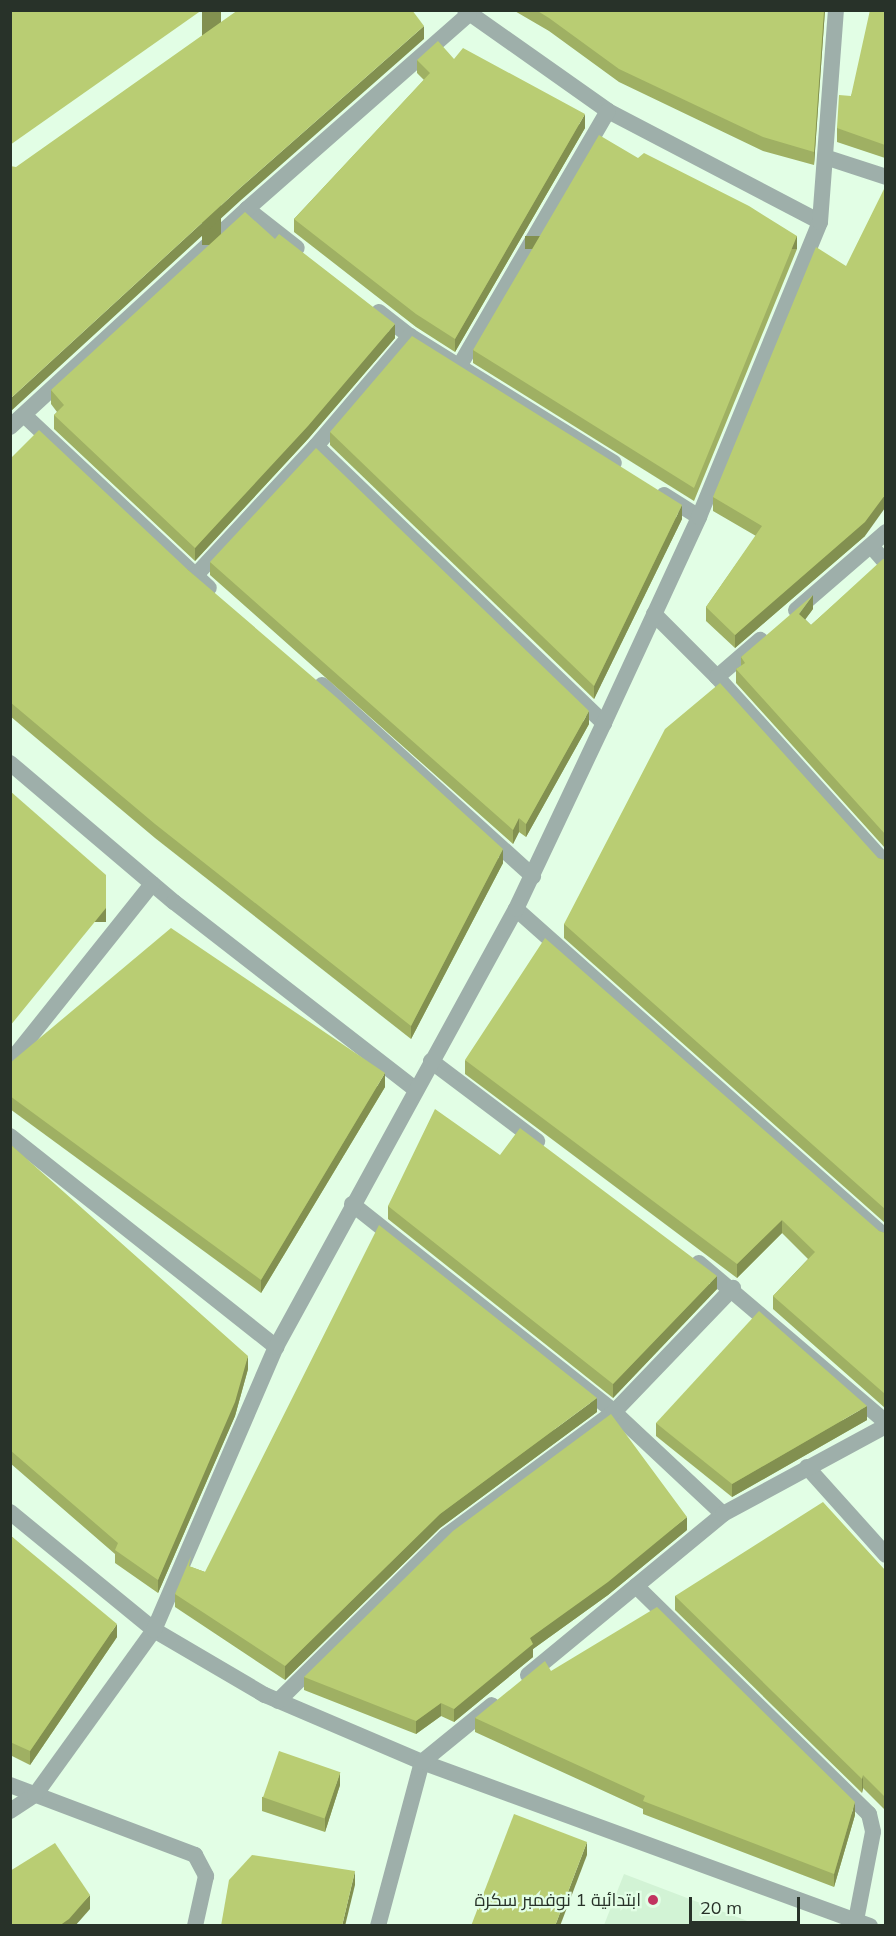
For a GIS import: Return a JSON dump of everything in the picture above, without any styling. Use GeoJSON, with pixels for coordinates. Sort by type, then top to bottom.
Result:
{"type":"FeatureCollection","features":[{"type":"Feature","properties":{"kind":"street"},"geometry":{"type":"LineString","coordinates":[[10,1811],[34,1795],[154,1630],[276,1347],[414,1088],[533,876],[699,517],[820,222],[828,158],[836,10]]}},
{"type":"Feature","properties":{"kind":"street"},"geometry":{"type":"LineString","coordinates":[[10,427],[247,209],[467,12],[608,111],[820,222]]}},
{"type":"Feature","properties":{"kind":"street"},"geometry":{"type":"LineString","coordinates":[[460,365],[608,111]]}},
{"type":"Feature","properties":{"kind":"street"},"geometry":{"type":"LineString","coordinates":[[828,158],[885,177]]}},
{"type":"Feature","properties":{"kind":"street"},"geometry":{"type":"LineString","coordinates":[[247,209],[311,259]]}},
{"type":"Feature","properties":{"kind":"street"},"geometry":{"type":"LineString","coordinates":[[365,301],[410,336],[629,472]]}},
{"type":"Feature","properties":{"kind":"street"},"geometry":{"type":"LineString","coordinates":[[195,576],[316,446],[410,336]]}},
{"type":"Feature","properties":{"kind":"street"},"geometry":{"type":"LineString","coordinates":[[24,415],[221,599]]}},
{"type":"Feature","properties":{"kind":"street"},"geometry":{"type":"LineString","coordinates":[[316,446],[604,723]]}},
{"type":"Feature","properties":{"kind":"street"},"geometry":{"type":"LineString","coordinates":[[649,485],[699,517]]}},
{"type":"Feature","properties":{"kind":"street"},"geometry":{"type":"LineString","coordinates":[[717,677],[872,547],[885,532]]}},
{"type":"Feature","properties":{"kind":"street"},"geometry":{"type":"LineString","coordinates":[[872,547],[885,563]]}},
{"type":"Feature","properties":{"kind":"street"},"geometry":{"type":"LineString","coordinates":[[654,614],[717,677],[885,864]]}},
{"type":"Feature","properties":{"kind":"street"},"geometry":{"type":"LineString","coordinates":[[308,674],[533,876]]}},
{"type":"Feature","properties":{"kind":"street"},"geometry":{"type":"LineString","coordinates":[[10,763],[152,884],[414,1088]]}},
{"type":"Feature","properties":{"kind":"street"},"geometry":{"type":"LineString","coordinates":[[10,1062],[152,884]]}},
{"type":"Feature","properties":{"kind":"street"},"geometry":{"type":"LineString","coordinates":[[516,909],[885,1237]]}},
{"type":"Feature","properties":{"kind":"street"},"geometry":{"type":"LineString","coordinates":[[431,1061],[554,1153]]}},
{"type":"Feature","properties":{"kind":"street"},"geometry":{"type":"LineString","coordinates":[[10,1136],[276,1347]]}},
{"type":"Feature","properties":{"kind":"street"},"geometry":{"type":"LineString","coordinates":[[352,1204],[614,1412],[723,1514]]}},
{"type":"Feature","properties":{"kind":"street"},"geometry":{"type":"LineString","coordinates":[[378,1926],[422,1762],[723,1514],[885,1424],[733,1288],[686,1253]]}},
{"type":"Feature","properties":{"kind":"street"},"geometry":{"type":"LineString","coordinates":[[278,1701],[446,1536],[614,1412],[733,1288]]}},
{"type":"Feature","properties":{"kind":"street"},"geometry":{"type":"LineString","coordinates":[[807,1467],[885,1555]]}},
{"type":"Feature","properties":{"kind":"street"},"geometry":{"type":"LineString","coordinates":[[10,1512],[154,1630],[278,1701],[422,1762],[863,1923],[873,1832],[869,1814],[636,1586]]}},
{"type":"Feature","properties":{"kind":"street"},"geometry":{"type":"LineString","coordinates":[[10,1785],[195,1855],[207,1876],[195,1926]]}},
{"type":"Feature","properties":{"kind":"shaded area","name":"ابتدائية 1 نوفمبر سكرة"},"geometry":{"type":"Polygon","coordinates":[[[624,1874],[758,1925],[604,1925],[624,1874]]]}},
{"type":"Feature","properties":{"kind":"building"},"geometry":{"type":"Polygon","coordinates":[[[10,10],[202,10],[10,145],[10,10]]]}},
{"type":"Feature","properties":{"kind":"building"},"geometry":{"type":"Polygon","coordinates":[[[238,10],[412,10],[424,26],[240,188],[10,399],[10,166],[16,167],[238,10]]]}},
{"type":"Feature","properties":{"kind":"building"},"geometry":{"type":"Polygon","coordinates":[[[536,10],[824,10],[814,152],[763,137],[619,69],[536,10]]]}},
{"type":"Feature","properties":{"kind":"building"},"geometry":{"type":"Polygon","coordinates":[[[870,10],[885,10],[885,145],[837,128],[839,95],[851,96],[870,10]]]}},
{"type":"Feature","properties":{"kind":"building"},"geometry":{"type":"Polygon","coordinates":[[[438,41],[454,59],[463,48],[585,114],[455,339],[416,314],[294,219],[430,73],[417,60],[438,41]]]}},
{"type":"Feature","properties":{"kind":"building"},"geometry":{"type":"Polygon","coordinates":[[[599,135],[638,158],[644,153],[749,206],[797,236],[694,488],[473,350],[599,135]]]}},
{"type":"Feature","properties":{"kind":"building"},"geometry":{"type":"Polygon","coordinates":[[[885,187],[885,495],[865,522],[735,635],[706,607],[762,526],[713,497],[816,247],[846,266],[885,187]]]}},
{"type":"Feature","properties":{"kind":"building"},"geometry":{"type":"Polygon","coordinates":[[[245,212],[275,239],[279,234],[395,324],[308,426],[195,548],[54,415],[64,405],[51,390],[245,212]]]}},
{"type":"Feature","properties":{"kind":"building"},"geometry":{"type":"Polygon","coordinates":[[[412,336],[682,505],[594,686],[330,432],[412,336]]]}},
{"type":"Feature","properties":{"kind":"building"},"geometry":{"type":"Polygon","coordinates":[[[39,430],[188,570],[336,697],[503,849],[411,1026],[155,824],[10,702],[10,459],[39,430]]]}},
{"type":"Feature","properties":{"kind":"building"},"geometry":{"type":"Polygon","coordinates":[[[316,448],[589,711],[526,824],[519,818],[513,830],[210,562],[316,448]]]}},
{"type":"Feature","properties":{"kind":"building"},"geometry":{"type":"Polygon","coordinates":[[[885,559],[885,834],[736,669],[745,663],[741,657],[813,595],[799,614],[811,625],[885,559]]]}},
{"type":"Feature","properties":{"kind":"building"},"geometry":{"type":"Polygon","coordinates":[[[720,683],[878,858],[885,860],[885,1209],[564,924],[665,729],[720,683]]]}},
{"type":"Feature","properties":{"kind":"building"},"geometry":{"type":"Polygon","coordinates":[[[10,791],[106,875],[106,908],[10,1026],[10,791]]]}},
{"type":"Feature","properties":{"kind":"building"},"geometry":{"type":"Polygon","coordinates":[[[171,928],[385,1073],[261,1280],[10,1096],[10,1063],[171,928]]]}},
{"type":"Feature","properties":{"kind":"building"},"geometry":{"type":"Polygon","coordinates":[[[545,938],[879,1231],[885,1233],[885,1394],[773,1296],[815,1252],[782,1220],[737,1264],[465,1060],[545,938]]]}},
{"type":"Feature","properties":{"kind":"building"},"geometry":{"type":"Polygon","coordinates":[[[435,1109],[500,1155],[520,1128],[717,1276],[613,1384],[388,1206],[435,1109]]]}},
{"type":"Feature","properties":{"kind":"building"},"geometry":{"type":"Polygon","coordinates":[[[10,1144],[248,1356],[235,1402],[158,1580],[115,1550],[118,1543],[10,1450],[10,1144]]]}},
{"type":"Feature","properties":{"kind":"building"},"geometry":{"type":"Polygon","coordinates":[[[379,1225],[597,1398],[440,1514],[285,1666],[175,1594],[191,1556],[189,1566],[205,1572],[379,1225]]]}},
{"type":"Feature","properties":{"kind":"building"},"geometry":{"type":"Polygon","coordinates":[[[759,1311],[867,1406],[732,1484],[656,1423],[759,1311]]]}},
{"type":"Feature","properties":{"kind":"building"},"geometry":{"type":"Polygon","coordinates":[[[611,1414],[687,1517],[608,1582],[530,1638],[533,1644],[454,1709],[441,1703],[416,1721],[304,1677],[453,1531],[611,1414]]]}},
{"type":"Feature","properties":{"kind":"building"},"geometry":{"type":"Polygon","coordinates":[[[823,1502],[885,1570],[885,1797],[863,1775],[862,1779],[675,1596],[823,1502]]]}},
{"type":"Feature","properties":{"kind":"building"},"geometry":{"type":"Polygon","coordinates":[[[10,1535],[117,1624],[30,1751],[10,1742],[10,1535]]]}},
{"type":"Feature","properties":{"kind":"building"},"geometry":{"type":"Polygon","coordinates":[[[657,1607],[855,1802],[834,1874],[643,1801],[645,1796],[475,1718],[545,1661],[551,1671],[657,1607]]]}},
{"type":"Feature","properties":{"kind":"building"},"geometry":{"type":"Polygon","coordinates":[[[279,1751],[340,1772],[325,1818],[263,1797],[279,1751]]]}},
{"type":"Feature","properties":{"kind":"building"},"geometry":{"type":"Polygon","coordinates":[[[514,1814],[587,1842],[555,1926],[471,1926],[514,1814]]]}},
{"type":"Feature","properties":{"kind":"building"},"geometry":{"type":"Polygon","coordinates":[[[55,1843],[90,1895],[69,1919],[59,1926],[10,1926],[10,1871],[55,1843]]]}},
{"type":"Feature","properties":{"kind":"building"},"geometry":{"type":"Polygon","coordinates":[[[252,1855],[355,1871],[342,1926],[221,1926],[229,1880],[252,1855]]]}},
{"type":"Feature","properties":{"kind":"place","name":"ابتدائية 1 نوفمبر سكرة"},"geometry":{"type":"Point","coordinates":[653,1900]}}]}
